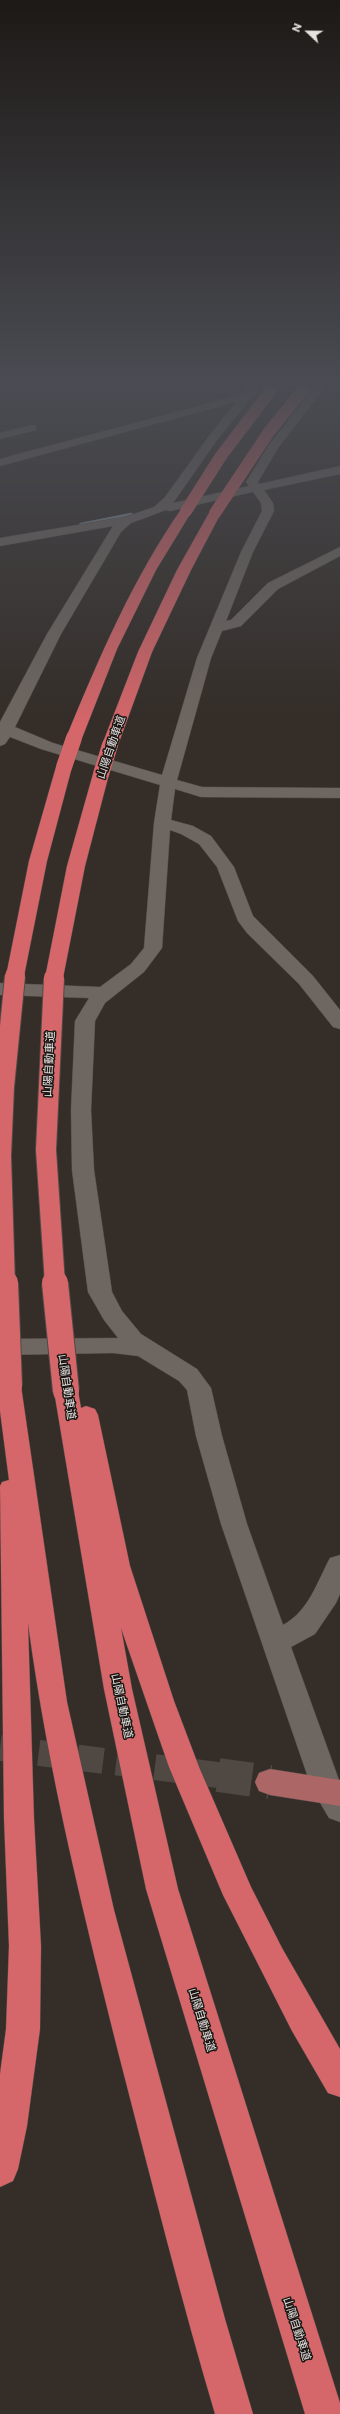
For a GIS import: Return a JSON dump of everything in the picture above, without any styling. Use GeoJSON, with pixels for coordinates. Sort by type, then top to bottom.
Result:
{"type":"FeatureCollection","features":[{"type":"Feature","properties":{"kind":"highway"},"geometry":{"type":"LineString","coordinates":[[0,2169],[10,2126],[23,2029],[25,1946],[19,1819],[9,1386],[1,1156],[7,983],[38,861],[64,767],[74,738],[110,649],[149,570],[194,499]]}},
{"type":"Feature","properties":{"kind":"highway","name":"山陽自動車道"},"geometry":{"type":"LineString","coordinates":[[224,499],[184,570],[145,652],[110,745],[101,774],[76,866],[54,978],[47,1076],[46,1151],[51,1237],[118,1689],[162,1889],[324,2414]]}},
{"type":"Feature","properties":{"kind":"highway"},"geometry":{"type":"LineString","coordinates":[[9,1386],[53,1702],[98,1910],[206,2319],[234,2414]]}},
{"type":"Feature","properties":{"kind":"highway"},"geometry":{"type":"LineString","coordinates":[[74,1391],[117,1565],[178,1756],[218,1854],[250,1920],[286,1989],[340,2081]]}},
{"type":"Feature","properties":{"kind":"main road"},"geometry":{"type":"LineString","coordinates":[[270,1782],[336,1797]]}},
{"type":"Feature","properties":{"kind":"street"},"geometry":{"type":"LineString","coordinates":[[158,510],[170,499]]}},
{"type":"Feature","properties":{"kind":"street"},"geometry":{"type":"LineString","coordinates":[[0,542],[127,520],[158,510],[211,499]]}},
{"type":"Feature","properties":{"kind":"street"},"geometry":{"type":"LineString","coordinates":[[266,499],[269,505],[268,511],[247,552],[217,628],[191,699],[168,782],[162,823],[153,948],[143,965],[104,993],[88,1012],[85,1021],[81,1110],[83,1170],[100,1292],[112,1315],[144,1349],[177,1367],[199,1388],[209,1436],[234,1524],[275,1643],[336,1797]]}},
{"type":"Feature","properties":{"kind":"street"},"geometry":{"type":"LineString","coordinates":[[127,520],[116,530],[54,634],[2,732],[201,792],[340,793]]}},
{"type":"Feature","properties":{"kind":"street"},"geometry":{"type":"LineString","coordinates":[[217,628],[236,624],[273,586],[340,550]]}},
{"type":"Feature","properties":{"kind":"street"},"geometry":{"type":"LineString","coordinates":[[162,823],[187,830],[205,840],[225,867],[244,917],[253,929],[306,980],[340,1023]]}},
{"type":"Feature","properties":{"kind":"street"},"geometry":{"type":"LineString","coordinates":[[7,983],[104,993]]}},
{"type":"Feature","properties":{"kind":"street"},"geometry":{"type":"LineString","coordinates":[[0,1347],[113,1345],[144,1349]]}},
{"type":"Feature","properties":{"kind":"street"},"geometry":{"type":"LineString","coordinates":[[275,1643],[305,1626],[322,1603],[340,1565]]}},
{"type":"Feature","properties":{"kind":"waterway"},"geometry":{"type":"LineString","coordinates":[[81,525],[131,515]]}},
{"type":"Feature","properties":{"kind":"tunnel"},"geometry":{"type":"LineString","coordinates":[[0,1748],[219,1775]]}},
{"type":"Feature","properties":{"kind":"tunnel"},"geometry":{"type":"LineString","coordinates":[[219,1775],[226,1776]]}},
{"type":"Feature","properties":{"kind":"tunnel"},"geometry":{"type":"LineString","coordinates":[[219,1775],[270,1782]]}}]}
